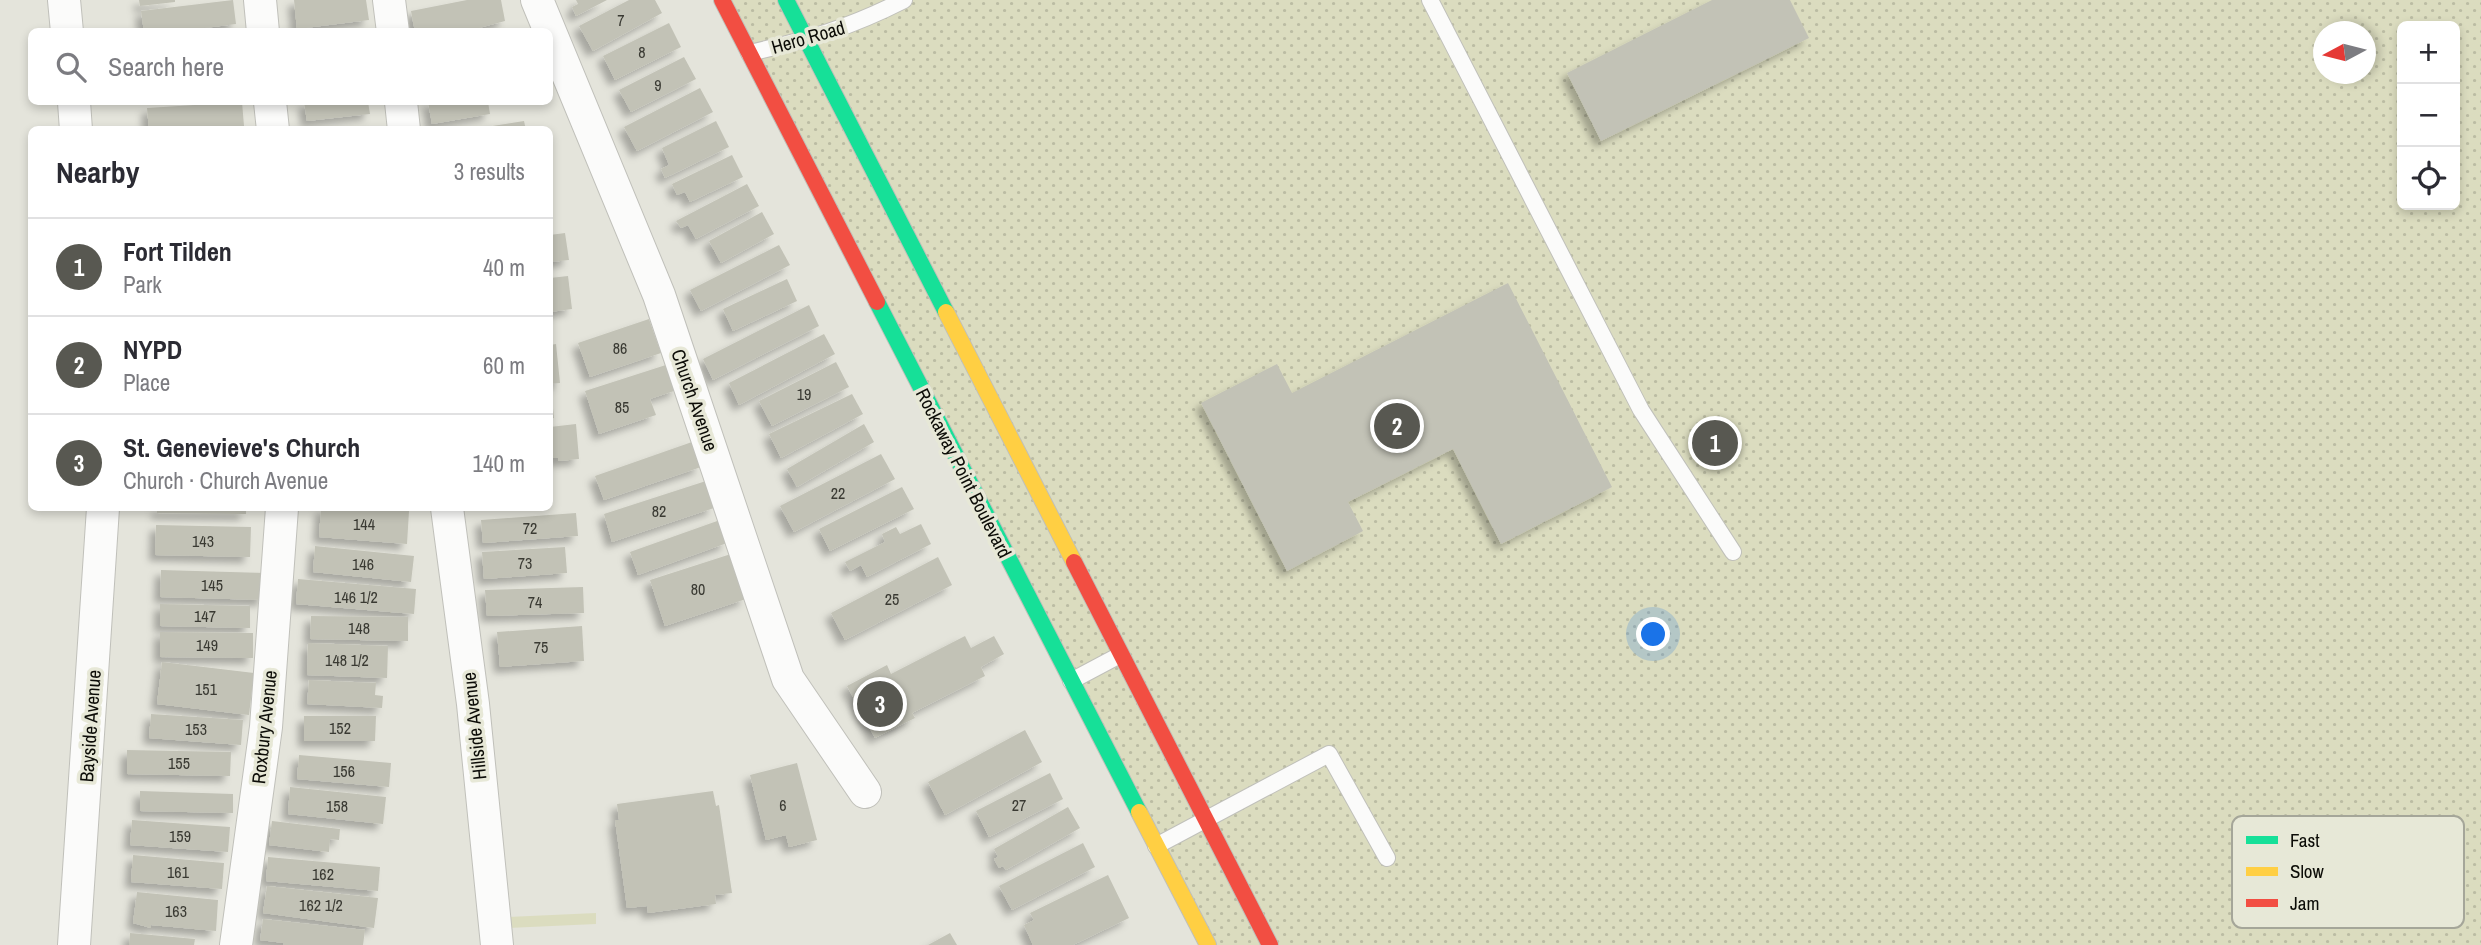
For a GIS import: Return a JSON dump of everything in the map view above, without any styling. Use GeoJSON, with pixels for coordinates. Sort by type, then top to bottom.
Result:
{"type":"FeatureCollection","features":[{"type":"Feature","properties":{"kind":"street"},"geometry":{"type":"LineString","coordinates":[[64,0],[67,28]]}},
{"type":"Feature","properties":{"kind":"street"},"geometry":{"type":"LineString","coordinates":[[260,0],[263,28]]}},
{"type":"Feature","properties":{"kind":"street"},"geometry":{"type":"LineString","coordinates":[[389,0],[392,28]]}},
{"type":"Feature","properties":{"kind":"street","name":"Church Avenue"},"geometry":{"type":"LineString","coordinates":[[537,0],[549,28]]}},
{"type":"Feature","properties":{"kind":"street","name":"Rockaway Point Boulevard"},"geometry":{"type":"LineString","coordinates":[[722,0],[1208,945]]}},
{"type":"Feature","properties":{"kind":"street"},"geometry":{"type":"LineString","coordinates":[[786,0],[1270,945]]}},
{"type":"Feature","properties":{"kind":"street","name":"Church Avenue"},"geometry":{"type":"LineString","coordinates":[[553,39],[659,295],[789,679],[865,792]]}},
{"type":"Feature","properties":{"kind":"street"},"geometry":{"type":"LineString","coordinates":[[74,105],[76,126]]}},
{"type":"Feature","properties":{"kind":"street"},"geometry":{"type":"LineString","coordinates":[[270,105],[273,126]]}},
{"type":"Feature","properties":{"kind":"street"},"geometry":{"type":"LineString","coordinates":[[401,105],[404,126]]}},
{"type":"Feature","properties":{"kind":"street","name":"Bayside Avenue"},"geometry":{"type":"LineString","coordinates":[[74,945],[103,511]]}},
{"type":"Feature","properties":{"kind":"street","name":"Roxbury Avenue"},"geometry":{"type":"LineString","coordinates":[[236,945],[266,727],[282,511]]}},
{"type":"Feature","properties":{"kind":"street","name":"Hillside Avenue"},"geometry":{"type":"LineString","coordinates":[[447,511],[473,704],[497,945]]}},
{"type":"Feature","properties":{"kind":"lane","name":"Hero Road"},"geometry":{"type":"LineString","coordinates":[[749,53],[806,40],[864,20],[904,0]]}},
{"type":"Feature","properties":{"kind":"lane"},"geometry":{"type":"LineString","coordinates":[[1430,0],[1641,410],[1733,552]]}},
{"type":"Feature","properties":{"kind":"lane"},"geometry":{"type":"LineString","coordinates":[[1071,681],[1121,655]]}},
{"type":"Feature","properties":{"kind":"lane"},"geometry":{"type":"LineString","coordinates":[[1156,846],[1329,754],[1387,858]]}},
{"type":"Feature","properties":{"kind":"green space"},"geometry":{"type":"Polygon","coordinates":[[[722,0],[2481,0],[2481,945],[1208,945],[722,0]]]}},
{"type":"Feature","properties":{"kind":"green space"},"geometry":{"type":"Polygon","coordinates":[[[596,913],[596,924],[508,928],[507,917],[596,913]]]}},
{"type":"Feature","properties":{"kind":"building"},"geometry":{"type":"Polygon","coordinates":[[[139,0],[175,0],[175,2],[140,6],[139,0]]]}},
{"type":"Feature","properties":{"kind":"building"},"geometry":{"type":"Polygon","coordinates":[[[233,0],[236,24],[204,28],[143,28],[141,11],[233,0]]]}},
{"type":"Feature","properties":{"kind":"building"},"geometry":{"type":"Polygon","coordinates":[[[294,0],[366,0],[369,20],[297,28],[294,0]]]}},
{"type":"Feature","properties":{"kind":"building"},"geometry":{"type":"Polygon","coordinates":[[[467,0],[501,0],[505,21],[479,28],[414,28],[411,11],[467,0]]]}},
{"type":"Feature","properties":{"kind":"building"},"geometry":{"type":"Polygon","coordinates":[[[576,0],[607,0],[576,16],[572,7],[578,4],[576,0]]]}},
{"type":"Feature","properties":{"kind":"building"},"geometry":{"type":"Polygon","coordinates":[[[629,0],[655,0],[662,13],[593,51],[579,26],[629,0]]]}},
{"type":"Feature","properties":{"kind":"building"},"geometry":{"type":"Polygon","coordinates":[[[1712,0],[1790,0],[1809,38],[1601,141],[1567,73],[1712,0]]]}},
{"type":"Feature","properties":{"kind":"building"},"geometry":{"type":"Polygon","coordinates":[[[669,23],[681,47],[615,80],[603,56],[669,23]]]}},
{"type":"Feature","properties":{"kind":"building"},"geometry":{"type":"Polygon","coordinates":[[[684,57],[696,79],[631,112],[619,90],[684,57]]]}},
{"type":"Feature","properties":{"kind":"building"},"geometry":{"type":"Polygon","coordinates":[[[700,88],[713,112],[637,151],[624,127],[700,88]]]}},
{"type":"Feature","properties":{"kind":"building"},"geometry":{"type":"Polygon","coordinates":[[[242,105],[244,126],[149,126],[147,108],[242,105]]]}},
{"type":"Feature","properties":{"kind":"building"},"geometry":{"type":"Polygon","coordinates":[[[304,105],[368,105],[370,114],[307,121],[304,105]]]}},
{"type":"Feature","properties":{"kind":"building"},"geometry":{"type":"Polygon","coordinates":[[[429,105],[488,105],[490,114],[432,124],[429,105]]]}},
{"type":"Feature","properties":{"kind":"building"},"geometry":{"type":"Polygon","coordinates":[[[524,121],[525,126],[493,126],[524,121]]]}},
{"type":"Feature","properties":{"kind":"building"},"geometry":{"type":"Polygon","coordinates":[[[716,121],[729,147],[665,178],[661,169],[669,165],[662,148],[716,121]]]}},
{"type":"Feature","properties":{"kind":"building"},"geometry":{"type":"Polygon","coordinates":[[[732,155],[743,177],[690,202],[685,192],[677,195],[672,184],[732,155]]]}},
{"type":"Feature","properties":{"kind":"building"},"geometry":{"type":"Polygon","coordinates":[[[747,184],[759,206],[696,239],[688,225],[681,228],[676,221],[747,184]]]}},
{"type":"Feature","properties":{"kind":"building"},"geometry":{"type":"Polygon","coordinates":[[[762,212],[774,234],[721,263],[709,241],[762,212]]]}},
{"type":"Feature","properties":{"kind":"building"},"geometry":{"type":"Polygon","coordinates":[[[565,233],[569,260],[553,262],[553,235],[565,233]]]}},
{"type":"Feature","properties":{"kind":"building"},"geometry":{"type":"Polygon","coordinates":[[[779,245],[790,265],[701,311],[690,290],[779,245]]]}},
{"type":"Feature","properties":{"kind":"building"},"geometry":{"type":"Polygon","coordinates":[[[568,276],[572,309],[553,312],[553,278],[568,276]]]}},
{"type":"Feature","properties":{"kind":"building"},"geometry":{"type":"Polygon","coordinates":[[[787,279],[797,301],[733,331],[723,309],[787,279]]]}},
{"type":"Feature","properties":{"kind":"building"},"geometry":{"type":"Polygon","coordinates":[[[1508,283],[1612,487],[1501,544],[1453,449],[1348,502],[1363,531],[1287,571],[1201,403],[1277,364],[1292,393],[1508,283]]]}},
{"type":"Feature","properties":{"kind":"building"},"geometry":{"type":"Polygon","coordinates":[[[809,305],[819,326],[713,380],[703,359],[809,305]]]}},
{"type":"Feature","properties":{"kind":"building"},"geometry":{"type":"Polygon","coordinates":[[[649,319],[661,353],[590,377],[578,343],[649,319]]]}},
{"type":"Feature","properties":{"kind":"building"},"geometry":{"type":"Polygon","coordinates":[[[824,334],[835,354],[739,405],[729,383],[824,334]]]}},
{"type":"Feature","properties":{"kind":"building"},"geometry":{"type":"Polygon","coordinates":[[[553,344],[556,344],[560,383],[553,384],[553,344]]]}},
{"type":"Feature","properties":{"kind":"building"},"geometry":{"type":"Polygon","coordinates":[[[836,362],[849,387],[772,426],[759,401],[836,362]]]}},
{"type":"Feature","properties":{"kind":"building"},"geometry":{"type":"Polygon","coordinates":[[[669,364],[677,390],[650,399],[656,415],[599,434],[585,391],[669,364]]]}},
{"type":"Feature","properties":{"kind":"building"},"geometry":{"type":"Polygon","coordinates":[[[852,394],[863,414],[781,458],[769,434],[852,394]]]}},
{"type":"Feature","properties":{"kind":"building"},"geometry":{"type":"Polygon","coordinates":[[[576,424],[579,459],[558,461],[558,458],[553,458],[553,427],[576,424]]]}},
{"type":"Feature","properties":{"kind":"building"},"geometry":{"type":"Polygon","coordinates":[[[864,424],[874,442],[797,487],[787,469],[864,424]]]}},
{"type":"Feature","properties":{"kind":"building"},"geometry":{"type":"Polygon","coordinates":[[[692,442],[701,467],[604,500],[595,476],[692,442]]]}},
{"type":"Feature","properties":{"kind":"building"},"geometry":{"type":"Polygon","coordinates":[[[881,454],[895,479],[794,532],[780,506],[881,454]]]}},
{"type":"Feature","properties":{"kind":"building"},"geometry":{"type":"Polygon","coordinates":[[[706,481],[714,508],[612,542],[604,514],[706,481]]]}},
{"type":"Feature","properties":{"kind":"building"},"geometry":{"type":"Polygon","coordinates":[[[902,487],[914,509],[830,551],[819,529],[902,487]]]}},
{"type":"Feature","properties":{"kind":"building"},"geometry":{"type":"Polygon","coordinates":[[[157,511],[246,511],[246,514],[157,511]]]}},
{"type":"Feature","properties":{"kind":"building"},"geometry":{"type":"Polygon","coordinates":[[[321,511],[409,511],[407,544],[319,537],[321,511]]]}},
{"type":"Feature","properties":{"kind":"building"},"geometry":{"type":"Polygon","coordinates":[[[576,513],[578,536],[483,543],[481,520],[576,513]]]}},
{"type":"Feature","properties":{"kind":"building"},"geometry":{"type":"Polygon","coordinates":[[[720,520],[727,543],[638,575],[630,552],[720,520]]]}},
{"type":"Feature","properties":{"kind":"building"},"geometry":{"type":"Polygon","coordinates":[[[921,524],[931,544],[867,577],[861,565],[850,571],[845,562],[885,542],[882,534],[896,527],[900,534],[921,524]]]}},
{"type":"Feature","properties":{"kind":"building"},"geometry":{"type":"Polygon","coordinates":[[[156,525],[251,527],[250,557],[155,555],[156,525]]]}},
{"type":"Feature","properties":{"kind":"building"},"geometry":{"type":"Polygon","coordinates":[[[315,546],[414,556],[411,582],[313,572],[315,546]]]}},
{"type":"Feature","properties":{"kind":"building"},"geometry":{"type":"Polygon","coordinates":[[[565,547],[567,573],[484,579],[482,552],[565,547]]]}},
{"type":"Feature","properties":{"kind":"building"},"geometry":{"type":"Polygon","coordinates":[[[731,554],[746,599],[665,626],[650,580],[731,554]]]}},
{"type":"Feature","properties":{"kind":"building"},"geometry":{"type":"Polygon","coordinates":[[[938,557],[952,585],[845,640],[831,613],[938,557]]]}},
{"type":"Feature","properties":{"kind":"building"},"geometry":{"type":"Polygon","coordinates":[[[161,570],[265,573],[264,600],[160,597],[161,570]]]}},
{"type":"Feature","properties":{"kind":"building"},"geometry":{"type":"Polygon","coordinates":[[[298,579],[416,589],[414,614],[296,604],[298,579]]]}},
{"type":"Feature","properties":{"kind":"building"},"geometry":{"type":"Polygon","coordinates":[[[583,587],[584,613],[487,616],[485,590],[583,587]]]}},
{"type":"Feature","properties":{"kind":"building"},"geometry":{"type":"Polygon","coordinates":[[[160,604],[250,606],[250,628],[160,626],[160,604]]]}},
{"type":"Feature","properties":{"kind":"building"},"geometry":{"type":"Polygon","coordinates":[[[311,616],[408,617],[408,641],[310,639],[311,616]]]}},
{"type":"Feature","properties":{"kind":"building"},"geometry":{"type":"Polygon","coordinates":[[[582,626],[584,661],[500,667],[497,632],[582,626]]]}},
{"type":"Feature","properties":{"kind":"building"},"geometry":{"type":"Polygon","coordinates":[[[160,632],[253,633],[253,658],[160,657],[160,632]]]}},
{"type":"Feature","properties":{"kind":"building"},"geometry":{"type":"Polygon","coordinates":[[[965,636],[971,648],[994,636],[1004,654],[981,667],[985,676],[912,713],[915,718],[875,738],[847,686],[887,665],[891,674],[965,636]]]}},
{"type":"Feature","properties":{"kind":"building"},"geometry":{"type":"Polygon","coordinates":[[[308,643],[388,646],[387,678],[307,675],[308,643]]]}},
{"type":"Feature","properties":{"kind":"building"},"geometry":{"type":"Polygon","coordinates":[[[162,662],[254,673],[249,715],[157,704],[162,662]]]}},
{"type":"Feature","properties":{"kind":"building"},"geometry":{"type":"Polygon","coordinates":[[[309,680],[376,683],[375,695],[383,696],[382,708],[307,704],[309,680]]]}},
{"type":"Feature","properties":{"kind":"building"},"geometry":{"type":"Polygon","coordinates":[[[151,714],[243,720],[241,745],[149,738],[151,714]]]}},
{"type":"Feature","properties":{"kind":"building"},"geometry":{"type":"Polygon","coordinates":[[[304,716],[376,716],[375,741],[304,741],[304,716]]]}},
{"type":"Feature","properties":{"kind":"building"},"geometry":{"type":"Polygon","coordinates":[[[1025,730],[1042,762],[945,815],[928,782],[1025,730]]]}},
{"type":"Feature","properties":{"kind":"building"},"geometry":{"type":"Polygon","coordinates":[[[127,750],[231,752],[230,776],[127,774],[127,750]]]}},
{"type":"Feature","properties":{"kind":"building"},"geometry":{"type":"Polygon","coordinates":[[[299,755],[391,763],[389,787],[297,779],[299,755]]]}},
{"type":"Feature","properties":{"kind":"building"},"geometry":{"type":"Polygon","coordinates":[[[797,763],[817,840],[789,847],[786,835],[766,840],[750,775],[797,763]]]}},
{"type":"Feature","properties":{"kind":"building"},"geometry":{"type":"Polygon","coordinates":[[[1050,773],[1063,799],[989,837],[976,811],[1050,773]]]}},
{"type":"Feature","properties":{"kind":"building"},"geometry":{"type":"Polygon","coordinates":[[[290,787],[386,797],[383,824],[288,814],[290,787]]]}},
{"type":"Feature","properties":{"kind":"building"},"geometry":{"type":"Polygon","coordinates":[[[140,791],[233,794],[233,813],[140,811],[140,791]]]}},
{"type":"Feature","properties":{"kind":"building"},"geometry":{"type":"Polygon","coordinates":[[[713,791],[716,806],[719,805],[732,893],[715,895],[716,904],[648,913],[647,906],[627,908],[615,820],[619,820],[617,804],[713,791]]]}},
{"type":"Feature","properties":{"kind":"building"},"geometry":{"type":"Polygon","coordinates":[[[1068,807],[1080,828],[1006,870],[1003,866],[999,868],[994,859],[998,857],[994,849],[1068,807]]]}},
{"type":"Feature","properties":{"kind":"building"},"geometry":{"type":"Polygon","coordinates":[[[132,820],[230,827],[228,852],[130,845],[132,820]]]}},
{"type":"Feature","properties":{"kind":"building"},"geometry":{"type":"Polygon","coordinates":[[[272,821],[340,829],[339,840],[330,839],[329,852],[269,845],[272,821]]]}},
{"type":"Feature","properties":{"kind":"building"},"geometry":{"type":"Polygon","coordinates":[[[1083,843],[1095,867],[1012,910],[999,886],[1083,843]]]}},
{"type":"Feature","properties":{"kind":"building"},"geometry":{"type":"Polygon","coordinates":[[[133,855],[224,863],[222,889],[131,882],[133,855]]]}},
{"type":"Feature","properties":{"kind":"building"},"geometry":{"type":"Polygon","coordinates":[[[268,857],[380,867],[378,891],[266,881],[268,857]]]}},
{"type":"Feature","properties":{"kind":"building"},"geometry":{"type":"Polygon","coordinates":[[[1108,875],[1129,918],[1073,945],[1033,945],[1024,925],[1034,920],[1030,913],[1108,875]]]}},
{"type":"Feature","properties":{"kind":"building"},"geometry":{"type":"Polygon","coordinates":[[[267,886],[378,898],[374,928],[263,913],[267,886]]]}},
{"type":"Feature","properties":{"kind":"building"},"geometry":{"type":"Polygon","coordinates":[[[137,892],[218,900],[216,931],[151,925],[151,928],[133,923],[137,892]]]}},
{"type":"Feature","properties":{"kind":"building"},"geometry":{"type":"Polygon","coordinates":[[[263,919],[365,930],[363,945],[283,945],[284,943],[260,940],[263,919]]]}},
{"type":"Feature","properties":{"kind":"building"},"geometry":{"type":"Polygon","coordinates":[[[130,933],[195,939],[194,945],[129,945],[130,933]]]}},
{"type":"Feature","properties":{"kind":"building"},"geometry":{"type":"Polygon","coordinates":[[[950,933],[957,945],[928,945],[950,933]]]}},
{"type":"Feature","properties":{"kind":"traffic: fast"},"geometry":{"type":"LineString","coordinates":[[786,0],[946,312]]}},
{"type":"Feature","properties":{"kind":"traffic: fast"},"geometry":{"type":"LineString","coordinates":[[877,302],[1139,812]]}},
{"type":"Feature","properties":{"kind":"traffic: slow"},"geometry":{"type":"LineString","coordinates":[[946,312],[1074,562]]}},
{"type":"Feature","properties":{"kind":"traffic: slow"},"geometry":{"type":"LineString","coordinates":[[1139,812],[1208,945]]}},
{"type":"Feature","properties":{"kind":"traffic: jam"},"geometry":{"type":"LineString","coordinates":[[722,0],[877,302]]}},
{"type":"Feature","properties":{"kind":"traffic: jam"},"geometry":{"type":"LineString","coordinates":[[1074,562],[1270,945]]}},
{"type":"Feature","properties":{"kind":"place","name":"NYPD"},"geometry":{"type":"Point","coordinates":[1397,426]}},
{"type":"Feature","properties":{"kind":"place","name":"Fort Tilden"},"geometry":{"type":"Point","coordinates":[1715,443]}},
{"type":"Feature","properties":{"kind":"place","name":"St. Genevieve's Church"},"geometry":{"type":"Point","coordinates":[880,704]}}]}
